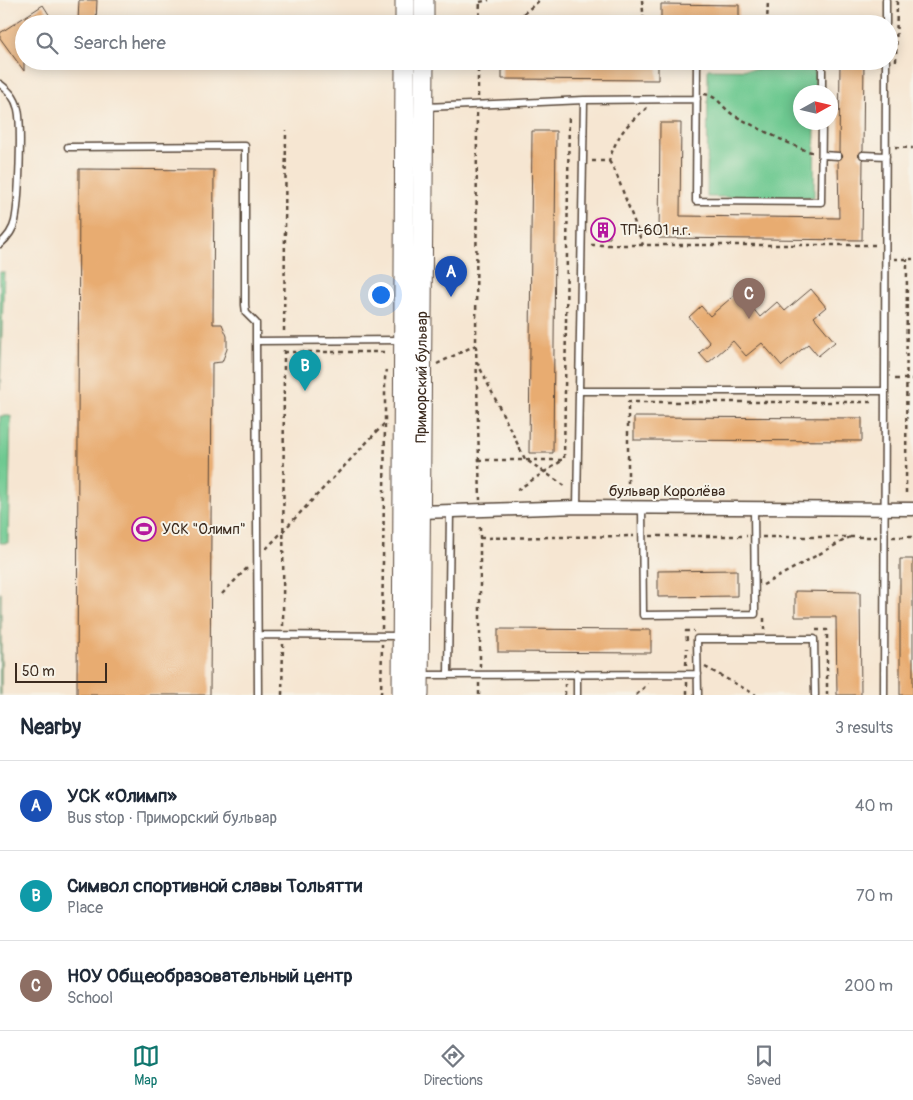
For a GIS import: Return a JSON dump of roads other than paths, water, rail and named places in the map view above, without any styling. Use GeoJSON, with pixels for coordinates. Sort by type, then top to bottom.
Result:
{"type":"FeatureCollection","features":[{"type":"Feature","properties":{"kind":"main road"},"geometry":{"type":"LineString","coordinates":[[403,0],[404,15]]}},
{"type":"Feature","properties":{"kind":"main road"},"geometry":{"type":"LineString","coordinates":[[424,15],[425,1]]}},
{"type":"Feature","properties":{"kind":"main road"},"geometry":{"type":"LineString","coordinates":[[402,695],[411,636],[405,340],[405,70]]}},
{"type":"Feature","properties":{"kind":"main road","name":"Приморский бульвар"},"geometry":{"type":"LineString","coordinates":[[419,695],[419,675],[411,636],[420,512],[424,70]]}},
{"type":"Feature","properties":{"kind":"street","name":"бульвар Королёва"},"geometry":{"type":"LineString","coordinates":[[420,512],[577,507],[913,509]]}},
{"type":"Feature","properties":{"kind":"lane"},"geometry":{"type":"LineString","coordinates":[[886,0],[886,15]]}},
{"type":"Feature","properties":{"kind":"lane"},"geometry":{"type":"LineString","coordinates":[[697,70],[696,201],[822,202],[822,130]]}},
{"type":"Feature","properties":{"kind":"lane"},"geometry":{"type":"LineString","coordinates":[[822,70],[822,85]]}},
{"type":"Feature","properties":{"kind":"lane"},"geometry":{"type":"LineString","coordinates":[[884,695],[886,70]]}},
{"type":"Feature","properties":{"kind":"lane"},"geometry":{"type":"LineString","coordinates":[[0,84],[8,90],[14,99],[19,122],[18,205],[10,232],[0,244]]}},
{"type":"Feature","properties":{"kind":"lane"},"geometry":{"type":"LineString","coordinates":[[424,107],[697,96]]}},
{"type":"Feature","properties":{"kind":"lane"},"geometry":{"type":"LineString","coordinates":[[577,507],[584,100]]}},
{"type":"Feature","properties":{"kind":"lane"},"geometry":{"type":"LineString","coordinates":[[68,147],[245,146],[245,305],[246,313],[256,323],[258,695]]}},
{"type":"Feature","properties":{"kind":"lane"},"geometry":{"type":"LineString","coordinates":[[822,154],[838,156]]}},
{"type":"Feature","properties":{"kind":"lane"},"geometry":{"type":"LineString","coordinates":[[863,155],[886,156]]}},
{"type":"Feature","properties":{"kind":"lane"},"geometry":{"type":"LineString","coordinates":[[256,341],[405,340]]}},
{"type":"Feature","properties":{"kind":"lane"},"geometry":{"type":"LineString","coordinates":[[579,391],[886,391]]}},
{"type":"Feature","properties":{"kind":"lane"},"geometry":{"type":"LineString","coordinates":[[642,507],[643,615],[755,614],[754,508]]}},
{"type":"Feature","properties":{"kind":"lane"},"geometry":{"type":"LineString","coordinates":[[448,675],[450,511]]}},
{"type":"Feature","properties":{"kind":"lane"},"geometry":{"type":"LineString","coordinates":[[258,635],[411,636]]}},
{"type":"Feature","properties":{"kind":"lane"},"geometry":{"type":"LineString","coordinates":[[698,695],[697,639],[814,639],[815,695]]}},
{"type":"Feature","properties":{"kind":"lane"},"geometry":{"type":"LineString","coordinates":[[419,675],[479,676],[698,670]]}},
{"type":"Feature","properties":{"kind":"lane"},"geometry":{"type":"LineString","coordinates":[[577,673],[577,695]]}},
{"type":"Feature","properties":{"kind":"place","name":"ТП-601 н.г."},"geometry":{"type":"Point","coordinates":[603,230]}},
{"type":"Feature","properties":{"kind":"place","name":"УСК «Олимп»"},"geometry":{"type":"Point","coordinates":[451,297]}},
{"type":"Feature","properties":{"kind":"place","name":"НОУ Общеобразовательный центр"},"geometry":{"type":"Point","coordinates":[749,319]}},
{"type":"Feature","properties":{"kind":"place","name":"Символ спортивной славы Тольятти"},"geometry":{"type":"Point","coordinates":[305,391]}},
{"type":"Feature","properties":{"kind":"place","name":"УСК \"Олимп\""},"geometry":{"type":"Point","coordinates":[144,529]}}]}
